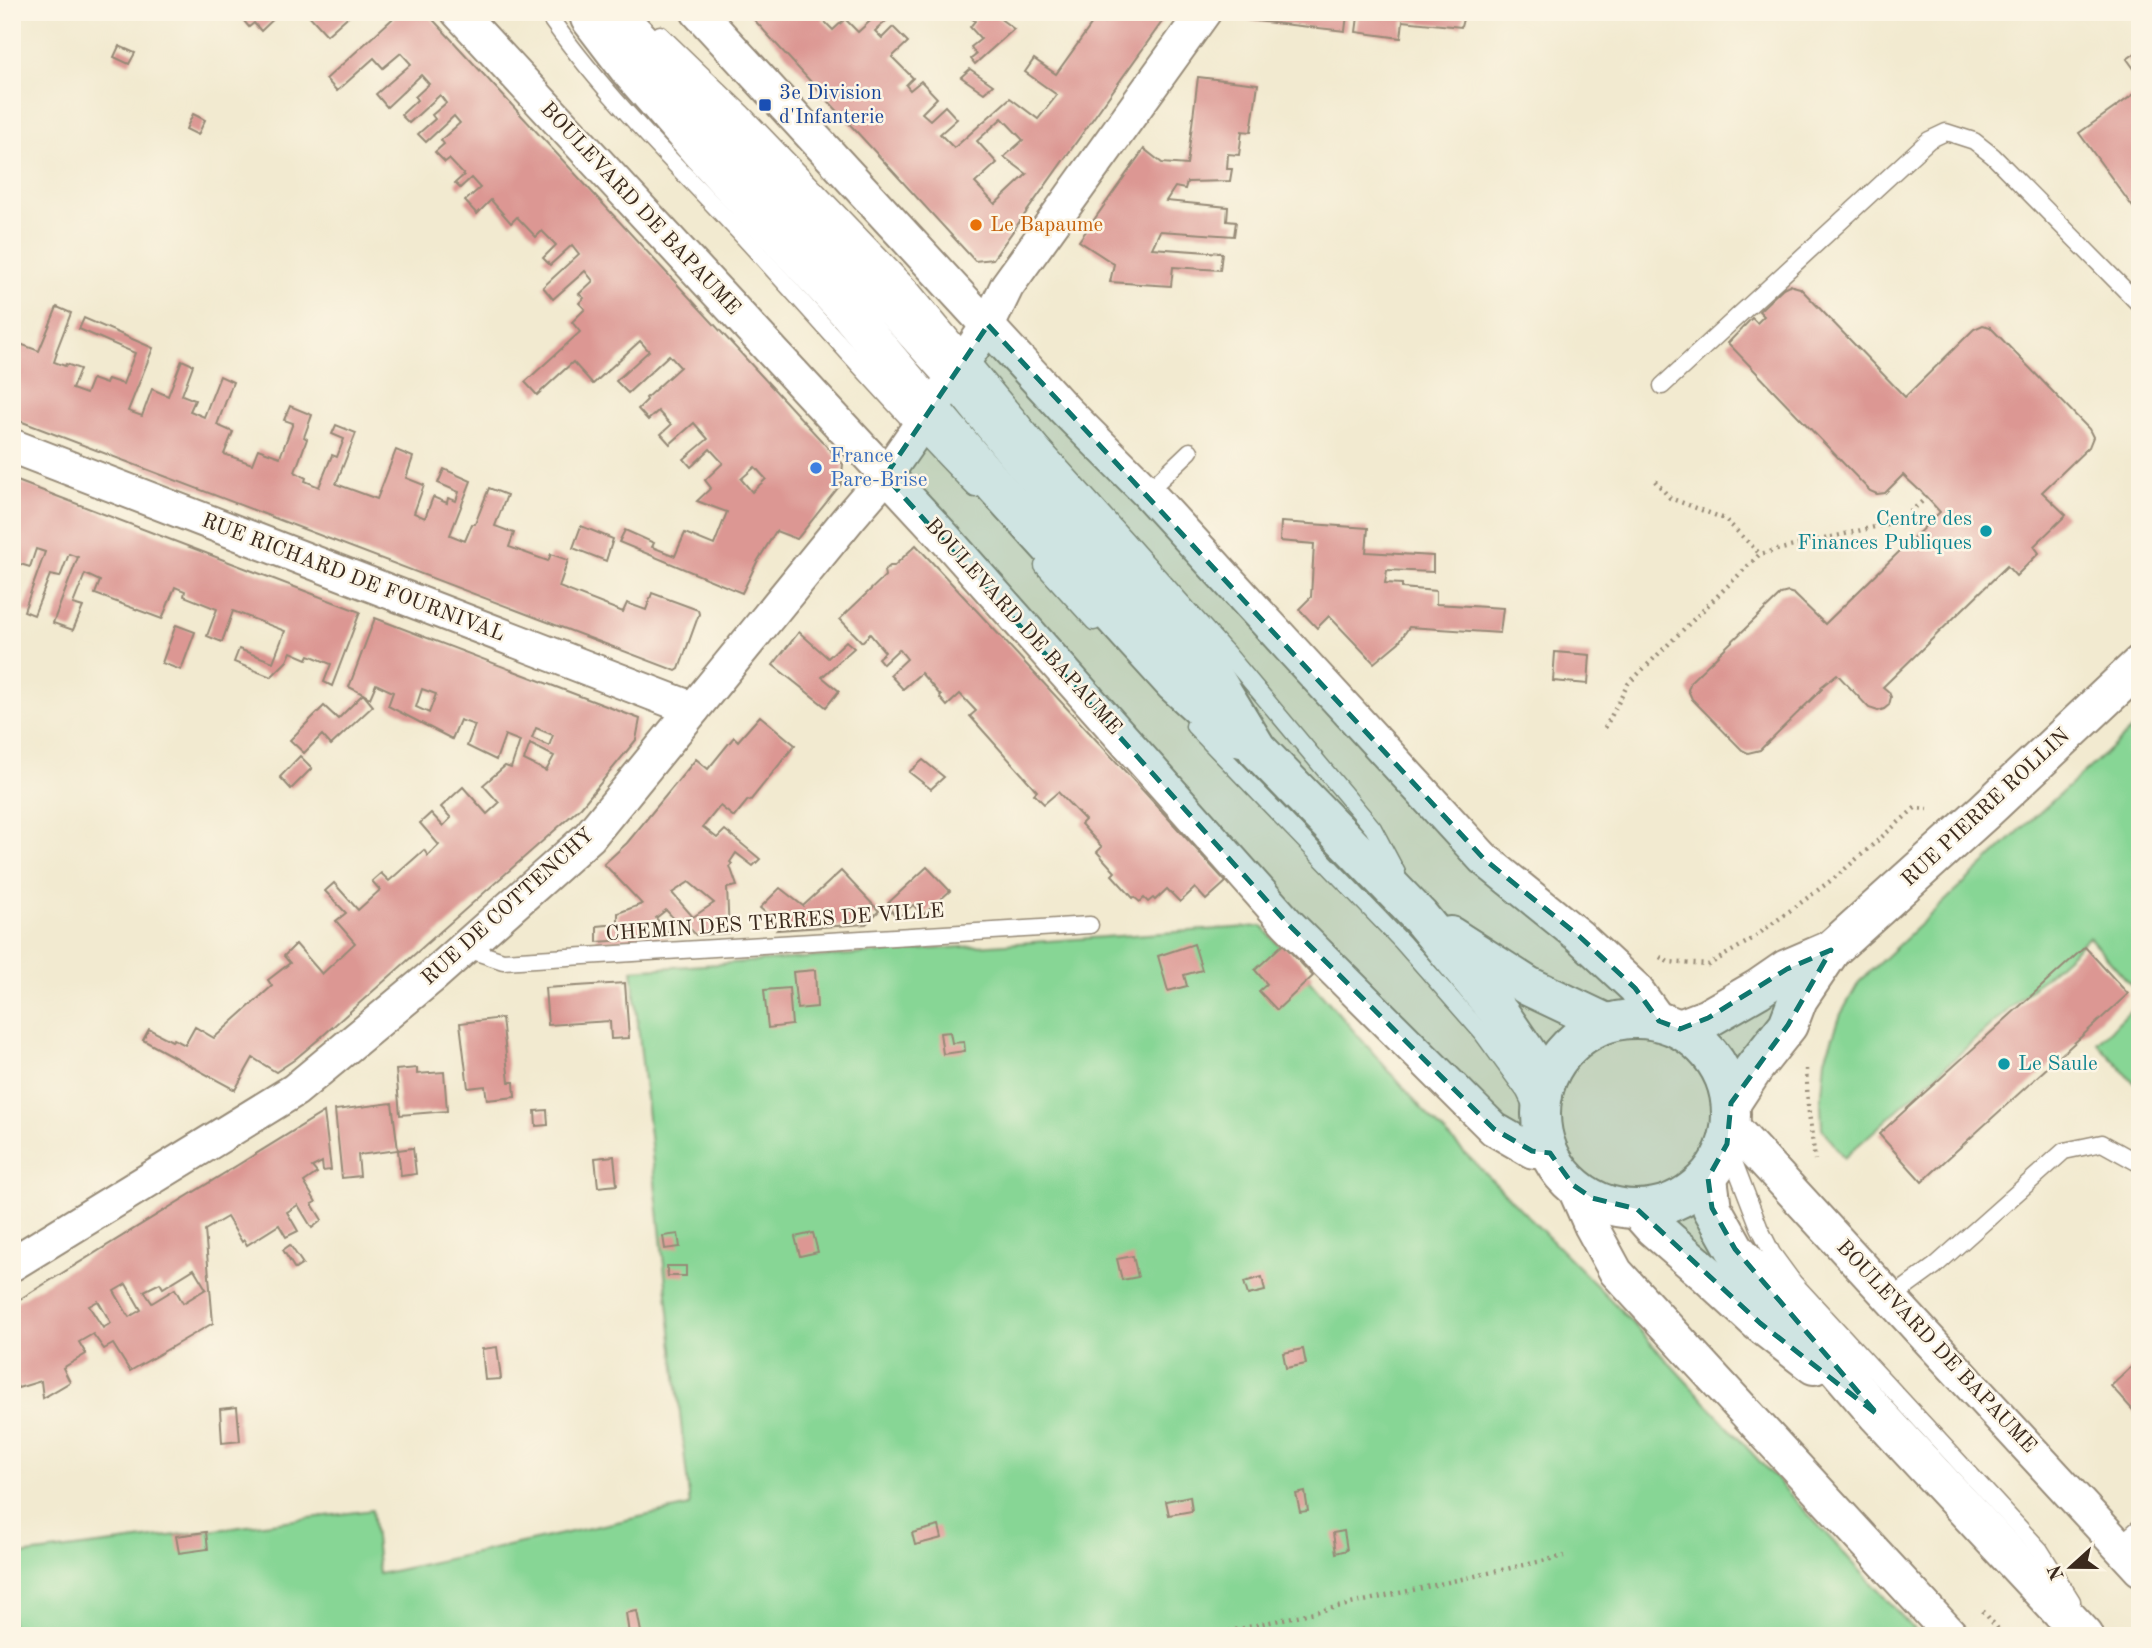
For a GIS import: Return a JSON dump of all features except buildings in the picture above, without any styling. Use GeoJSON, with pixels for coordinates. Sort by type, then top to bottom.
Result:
{"type":"FeatureCollection","features":[{"type":"Feature","properties":{"kind":"main road"},"geometry":{"type":"LineString","coordinates":[[586,12],[629,69],[686,135],[850,314],[924,420],[996,487],[1174,683],[1221,726],[1257,749]]}},
{"type":"Feature","properties":{"kind":"main road"},"geometry":{"type":"LineString","coordinates":[[630,17],[736,137],[961,365],[1024,462],[1209,670],[1257,749],[1419,916],[1501,1015],[1529,1056],[1545,1124],[1560,1171],[1573,1185],[1603,1203],[1637,1209],[1653,1208],[1696,1189],[1708,1178],[1722,1157],[1730,1124],[1726,1080],[1715,1060],[1700,1042],[1670,1025],[1633,1017],[1606,1023],[1588,1030],[1572,1043],[1553,1067],[1545,1124]]}},
{"type":"Feature","properties":{"kind":"main road","name":"RUE PIERRE ROLLIN"},"geometry":{"type":"LineString","coordinates":[[1730,1124],[1754,1068],[1788,1025],[1798,999],[1831,950],[1985,811],[2140,665]]}},
{"type":"Feature","properties":{"kind":"main road"},"geometry":{"type":"LineString","coordinates":[[1419,916],[1528,986],[1606,1023]]}},
{"type":"Feature","properties":{"kind":"main road","name":"RUE PIERRE ROLLIN"},"geometry":{"type":"LineString","coordinates":[[1670,1025],[1708,1018],[1787,969],[1831,950]]}},
{"type":"Feature","properties":{"kind":"main road"},"geometry":{"type":"LineString","coordinates":[[1708,1178],[1712,1208],[1735,1250],[1878,1415],[2084,1636]]}},
{"type":"Feature","properties":{"kind":"main road"},"geometry":{"type":"LineString","coordinates":[[1637,1209],[1653,1227],[1760,1323],[1878,1415]]}},
{"type":"Feature","properties":{"kind":"street","name":"BOULEVARD DE BAPAUME"},"geometry":{"type":"LineString","coordinates":[[458,12],[944,537],[1287,923],[1494,1129],[1532,1151],[1545,1124]]}},
{"type":"Feature","properties":{"kind":"street"},"geometry":{"type":"LineString","coordinates":[[698,12],[1065,410],[1147,492],[1483,859],[1579,936],[1670,1025]]}},
{"type":"Feature","properties":{"kind":"street","name":"RUE DE COTTENCHY"},"geometry":{"type":"LineString","coordinates":[[12,1264],[295,1090],[464,948],[589,837],[885,476],[988,325],[1007,286],[1204,12]]}},
{"type":"Feature","properties":{"kind":"street","name":"RUE RICHARD DE FOURNIVAL"},"geometry":{"type":"LineString","coordinates":[[12,446],[693,709]]}},
{"type":"Feature","properties":{"kind":"street","name":"BOULEVARD DE BAPAUME"},"geometry":{"type":"LineString","coordinates":[[1730,1124],[1891,1298],[2133,1547]]}},
{"type":"Feature","properties":{"kind":"street"},"geometry":{"type":"LineString","coordinates":[[1573,1185],[1616,1272],[1952,1636]]}},
{"type":"Feature","properties":{"kind":"lane"},"geometry":{"type":"LineString","coordinates":[[546,12],[569,45],[618,101],[848,351],[924,420],[984,499]]}},
{"type":"Feature","properties":{"kind":"lane"},"geometry":{"type":"LineString","coordinates":[[1662,387],[1929,140],[1945,132],[1974,141],[1993,156],[2140,305]]}},
{"type":"Feature","properties":{"kind":"lane"},"geometry":{"type":"LineString","coordinates":[[961,365],[1041,445],[1226,652],[1373,828],[1419,916]]}},
{"type":"Feature","properties":{"kind":"lane"},"geometry":{"type":"LineString","coordinates":[[1147,492],[1190,451]]}},
{"type":"Feature","properties":{"kind":"lane"},"geometry":{"type":"LineString","coordinates":[[1035,557],[1105,634]]}},
{"type":"Feature","properties":{"kind":"lane"},"geometry":{"type":"LineString","coordinates":[[1152,682],[1402,942],[1482,1033],[1545,1124]]}},
{"type":"Feature","properties":{"kind":"lane","name":"CHEMIN DES TERRES DE VILLE"},"geometry":{"type":"LineString","coordinates":[[464,948],[503,961],[1090,925]]}},
{"type":"Feature","properties":{"kind":"lane"},"geometry":{"type":"LineString","coordinates":[[1730,1124],[1759,1227],[1786,1273],[2040,1550],[2094,1636]]}},
{"type":"Feature","properties":{"kind":"lane"},"geometry":{"type":"LineString","coordinates":[[1891,1298],[1935,1266],[2064,1151],[2102,1143],[2140,1164]]}},
{"type":"Feature","properties":{"kind":"path"},"geometry":{"type":"LineString","coordinates":[[1656,481],[1670,498],[1725,519],[1760,554]]}},
{"type":"Feature","properties":{"kind":"path"},"geometry":{"type":"LineString","coordinates":[[1605,728],[1628,684],[1760,554],[1900,521],[1926,498]]}},
{"type":"Feature","properties":{"kind":"path"},"geometry":{"type":"LineString","coordinates":[[1657,956],[1668,962],[1708,965],[1749,941],[1837,876],[1915,807],[1985,811]]}},
{"type":"Feature","properties":{"kind":"path"},"geometry":{"type":"LineString","coordinates":[[1805,1064],[1815,1160]]}},
{"type":"Feature","properties":{"kind":"path"},"geometry":{"type":"LineString","coordinates":[[1208,1636],[1564,1556]]}},
{"type":"Feature","properties":{"kind":"highlighted area"},"geometry":{"type":"Polygon","coordinates":[[[988,325],[1484,859],[1579,936],[1635,988],[1659,1021],[1680,1029],[1708,1018],[1787,969],[1831,950],[1788,1025],[1731,1103],[1727,1144],[1708,1178],[1712,1208],[1735,1249],[1878,1415],[1760,1323],[1637,1209],[1592,1198],[1573,1185],[1550,1153],[1532,1151],[1494,1129],[1287,923],[885,476],[988,325]]]}},
{"type":"Feature","properties":{"kind":"green space"},"geometry":{"type":"Polygon","coordinates":[[[2140,722],[2140,995],[2089,937],[1844,1158],[1822,1128],[1821,1104],[1825,1059],[1841,1014],[1859,982],[2018,832],[2140,722]]]}},
{"type":"Feature","properties":{"kind":"green space"},"geometry":{"type":"Polygon","coordinates":[[[1262,926],[1431,1119],[1616,1305],[1920,1636],[12,1636],[12,1556],[372,1510],[379,1574],[690,1506],[632,970],[1262,926]]]}},
{"type":"Feature","properties":{"kind":"green space"},"geometry":{"type":"Polygon","coordinates":[[[2140,1001],[2140,1089],[2097,1043],[2140,1001]]]}},
{"type":"Feature","properties":{"kind":"place","name":"3e Division d'Infanterie"},"geometry":{"type":"Point","coordinates":[765,105]}},
{"type":"Feature","properties":{"kind":"place","name":"Le Bapaume"},"geometry":{"type":"Point","coordinates":[976,225]}},
{"type":"Feature","properties":{"kind":"place","name":"France Pare-Brise"},"geometry":{"type":"Point","coordinates":[816,468]}},
{"type":"Feature","properties":{"kind":"place","name":"Centre des Finances Publiques"},"geometry":{"type":"Point","coordinates":[1986,531]}},
{"type":"Feature","properties":{"kind":"place","name":"Le Saule"},"geometry":{"type":"Point","coordinates":[2004,1064]}}]}
